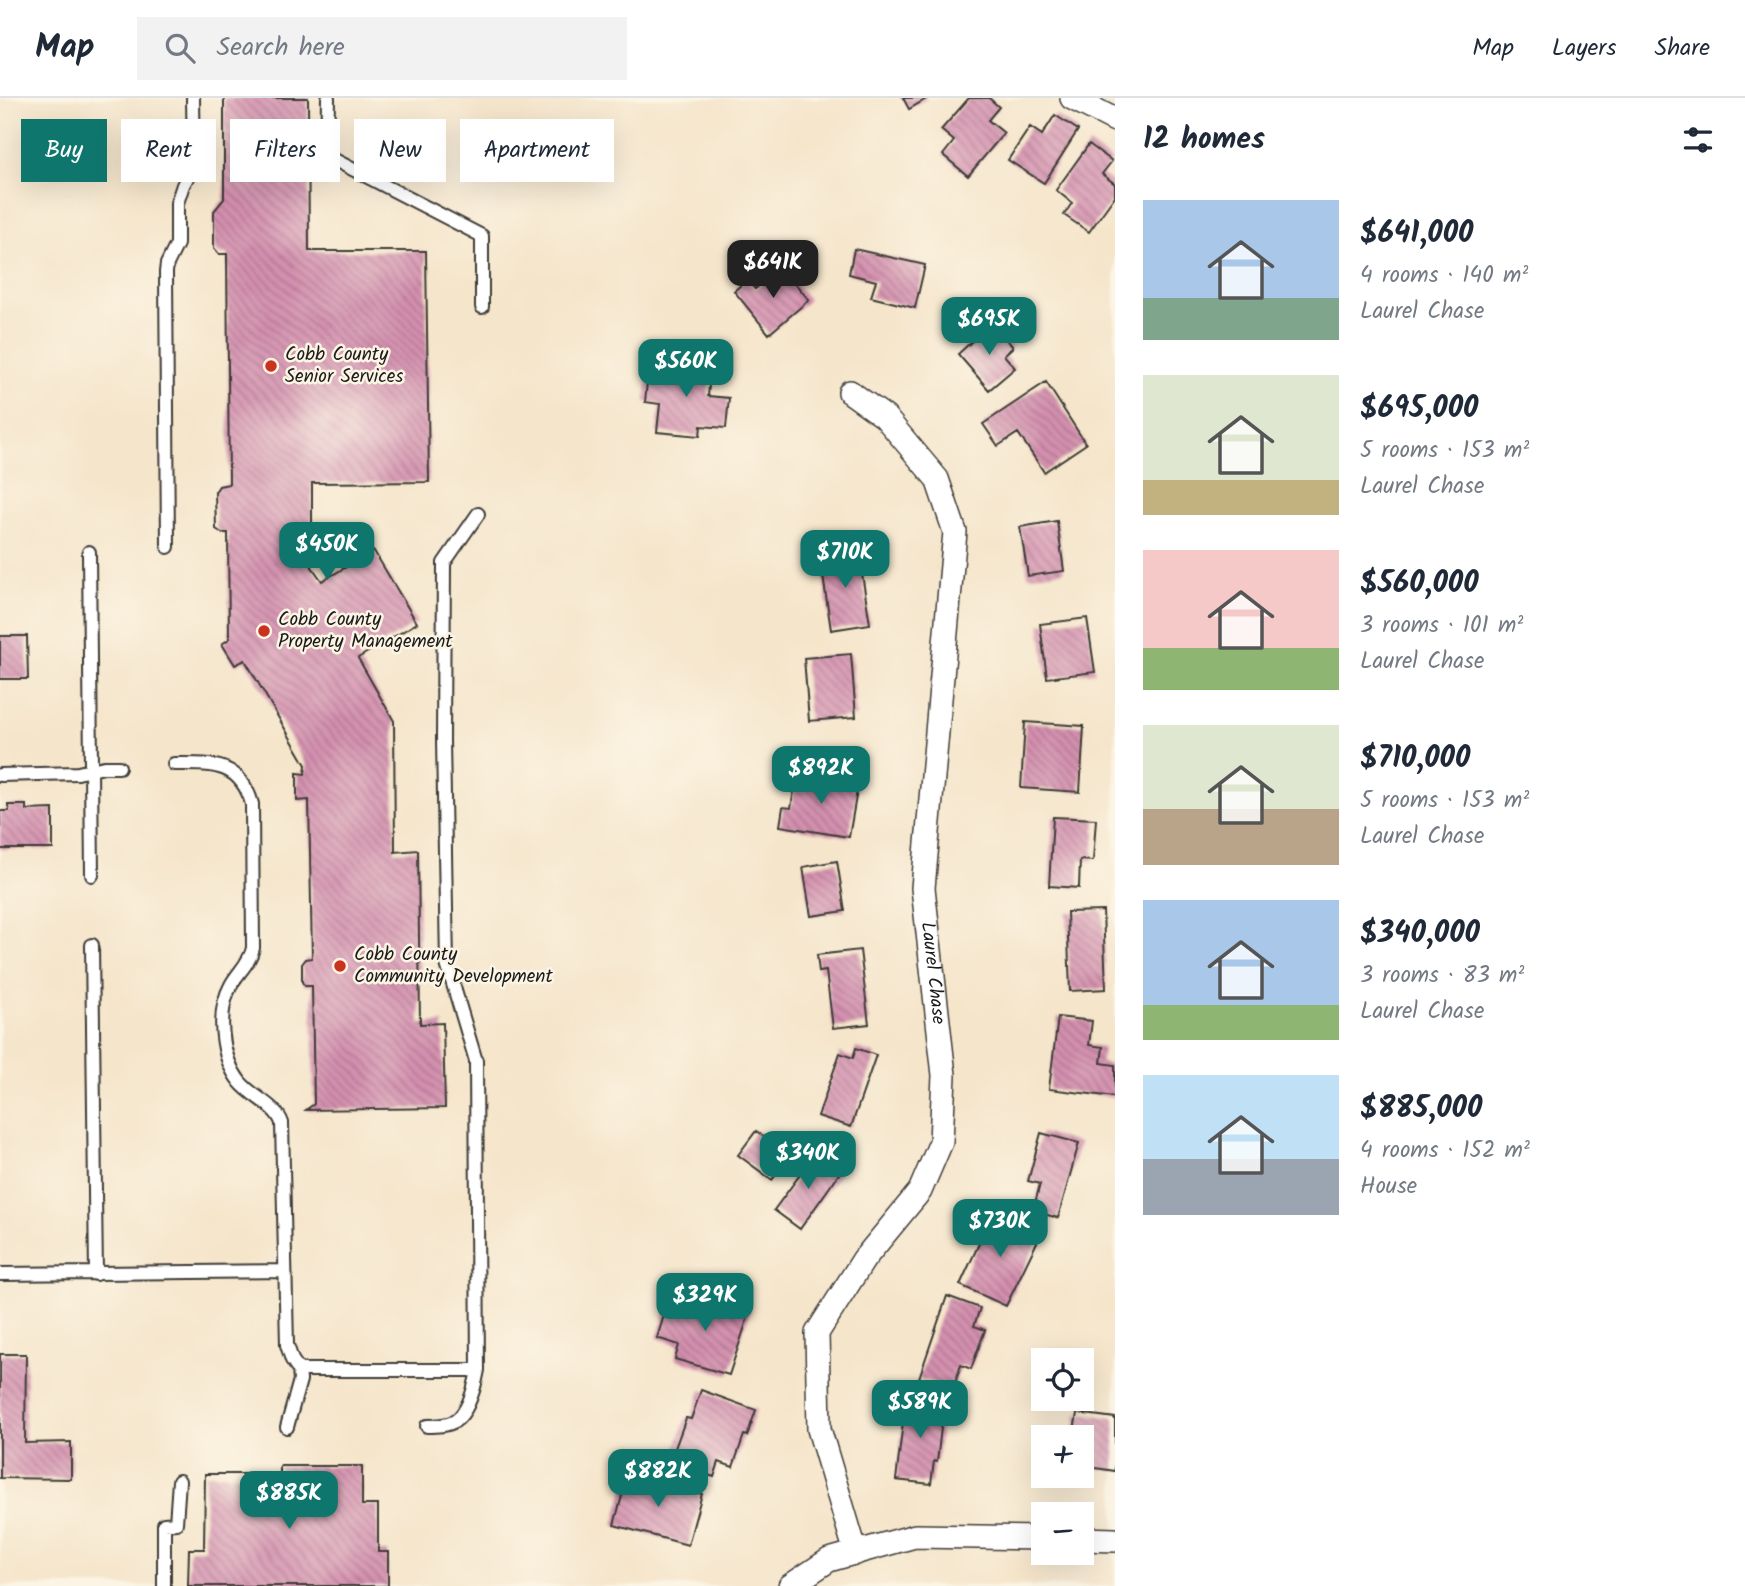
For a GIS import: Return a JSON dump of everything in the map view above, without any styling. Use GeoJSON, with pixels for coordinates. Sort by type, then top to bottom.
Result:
{"type":"FeatureCollection","features":[{"type":"Feature","properties":{"kind":"street"},"geometry":{"type":"LineString","coordinates":[[1072,98],[1115,120]]}},
{"type":"Feature","properties":{"kind":"street","name":"Laurel Chase"},"geometry":{"type":"LineString","coordinates":[[850,392],[885,418],[937,480],[955,532],[923,888],[944,1075],[941,1142],[920,1191],[864,1259],[817,1333],[819,1429],[856,1553]]}},
{"type":"Feature","properties":{"kind":"street"},"geometry":{"type":"LineString","coordinates":[[790,1586],[829,1560],[915,1536],[1031,1538]]}},
{"type":"Feature","properties":{"kind":"street"},"geometry":{"type":"LineString","coordinates":[[1094,1539],[1115,1540]]}},
{"type":"Feature","properties":{"kind":"lane"},"geometry":{"type":"LineString","coordinates":[[169,547],[166,272],[177,244],[177,203],[194,164],[193,98]]}},
{"type":"Feature","properties":{"kind":"lane"},"geometry":{"type":"LineString","coordinates":[[328,98],[327,156],[482,236],[482,307]]}},
{"type":"Feature","properties":{"kind":"lane"},"geometry":{"type":"LineString","coordinates":[[427,1426],[453,1422],[460,1416],[474,1390],[478,1370],[476,1061],[447,964],[443,740],[444,563],[478,514]]}},
{"type":"Feature","properties":{"kind":"lane"},"geometry":{"type":"LineString","coordinates":[[89,552],[92,875]]}},
{"type":"Feature","properties":{"kind":"lane"},"geometry":{"type":"LineString","coordinates":[[174,764],[208,764],[231,771],[246,786],[252,804],[253,948],[248,961],[228,991],[223,1032],[227,1055],[236,1076],[251,1093],[280,1116],[282,1123],[287,1345],[299,1370],[300,1380],[287,1427]]}},
{"type":"Feature","properties":{"kind":"lane"},"geometry":{"type":"LineString","coordinates":[[0,775],[78,773],[104,767],[119,767]]}},
{"type":"Feature","properties":{"kind":"lane"},"geometry":{"type":"LineString","coordinates":[[92,946],[96,1273]]}},
{"type":"Feature","properties":{"kind":"lane"},"geometry":{"type":"LineString","coordinates":[[0,1274],[285,1271]]}},
{"type":"Feature","properties":{"kind":"lane"},"geometry":{"type":"LineString","coordinates":[[299,1370],[478,1370]]}},
{"type":"Feature","properties":{"kind":"lane"},"geometry":{"type":"LineString","coordinates":[[164,1586],[164,1524],[176,1523],[179,1482]]}},
{"type":"Feature","properties":{"kind":"building"},"geometry":{"type":"Polygon","coordinates":[[[224,98],[308,98],[308,119],[230,119],[230,182],[309,182],[309,251],[426,251],[429,482],[312,483],[312,567],[322,581],[374,551],[417,623],[358,658],[394,721],[395,852],[418,850],[420,1024],[443,1023],[445,1108],[306,1110],[314,1104],[312,986],[305,986],[302,982],[302,964],[306,959],[312,958],[309,800],[297,801],[297,773],[305,774],[306,765],[245,660],[235,665],[222,644],[229,639],[228,533],[216,529],[215,492],[219,486],[229,484],[227,254],[219,254],[214,248],[214,211],[224,199],[224,98]]]}},
{"type":"Feature","properties":{"kind":"building"},"geometry":{"type":"Polygon","coordinates":[[[903,98],[928,98],[909,109],[903,98]]]}},
{"type":"Feature","properties":{"kind":"building"},"geometry":{"type":"Polygon","coordinates":[[[969,98],[989,98],[999,107],[988,120],[1004,133],[968,176],[943,155],[954,141],[941,130],[969,98]]]}},
{"type":"Feature","properties":{"kind":"building"},"geometry":{"type":"Polygon","coordinates":[[[1055,115],[1078,130],[1044,183],[1008,160],[1030,127],[1042,135],[1055,115]]]}},
{"type":"Feature","properties":{"kind":"building"},"geometry":{"type":"Polygon","coordinates":[[[1089,144],[1112,161],[1102,174],[1115,184],[1115,196],[1089,232],[1064,215],[1072,203],[1056,190],[1089,144]]]}},
{"type":"Feature","properties":{"kind":"building"},"geometry":{"type":"Polygon","coordinates":[[[854,249],[925,265],[915,308],[871,297],[876,281],[849,274],[854,249]]]}},
{"type":"Feature","properties":{"kind":"building"},"geometry":{"type":"Polygon","coordinates":[[[781,267],[809,300],[769,334],[734,291],[747,280],[755,289],[781,267]]]}},
{"type":"Feature","properties":{"kind":"building"},"geometry":{"type":"Polygon","coordinates":[[[992,323],[1013,347],[1004,355],[1015,368],[989,390],[958,354],[992,323]]]}},
{"type":"Feature","properties":{"kind":"building"},"geometry":{"type":"Polygon","coordinates":[[[662,359],[711,364],[708,396],[729,398],[726,428],[701,426],[700,436],[657,432],[660,404],[645,402],[647,382],[660,383],[662,359]]]}},
{"type":"Feature","properties":{"kind":"building"},"geometry":{"type":"Polygon","coordinates":[[[1046,382],[1086,444],[1044,472],[1018,433],[998,446],[983,424],[1046,382]]]}},
{"type":"Feature","properties":{"kind":"building"},"geometry":{"type":"Polygon","coordinates":[[[1057,521],[1064,571],[1028,576],[1020,527],[1057,521]]]}},
{"type":"Feature","properties":{"kind":"building"},"geometry":{"type":"Polygon","coordinates":[[[858,549],[870,624],[831,630],[820,555],[858,549]]]}},
{"type":"Feature","properties":{"kind":"building"},"geometry":{"type":"Polygon","coordinates":[[[1087,618],[1095,672],[1047,678],[1040,624],[1087,618]]]}},
{"type":"Feature","properties":{"kind":"building"},"geometry":{"type":"Polygon","coordinates":[[[0,636],[27,636],[28,679],[0,679],[0,636]]]}},
{"type":"Feature","properties":{"kind":"building"},"geometry":{"type":"Polygon","coordinates":[[[851,654],[856,717],[809,721],[804,658],[851,654]]]}},
{"type":"Feature","properties":{"kind":"building"},"geometry":{"type":"Polygon","coordinates":[[[1025,722],[1084,726],[1080,792],[1021,788],[1025,722]]]}},
{"type":"Feature","properties":{"kind":"building"},"geometry":{"type":"Polygon","coordinates":[[[797,774],[858,785],[849,837],[780,826],[783,807],[791,808],[797,774]]]}},
{"type":"Feature","properties":{"kind":"building"},"geometry":{"type":"Polygon","coordinates":[[[8,805],[26,805],[26,810],[53,809],[53,849],[0,849],[0,811],[9,811],[8,805]]]}},
{"type":"Feature","properties":{"kind":"building"},"geometry":{"type":"Polygon","coordinates":[[[1053,817],[1096,819],[1093,861],[1080,860],[1079,888],[1049,886],[1053,817]]]}},
{"type":"Feature","properties":{"kind":"building"},"geometry":{"type":"Polygon","coordinates":[[[837,861],[845,911],[811,916],[803,867],[837,861]]]}},
{"type":"Feature","properties":{"kind":"building"},"geometry":{"type":"Polygon","coordinates":[[[1103,911],[1106,989],[1070,991],[1067,912],[1103,911]]]}},
{"type":"Feature","properties":{"kind":"building"},"geometry":{"type":"Polygon","coordinates":[[[860,950],[869,1024],[833,1028],[826,971],[819,972],[817,955],[860,950]]]}},
{"type":"Feature","properties":{"kind":"building"},"geometry":{"type":"Polygon","coordinates":[[[1058,1017],[1092,1021],[1089,1045],[1103,1047],[1101,1063],[1115,1065],[1115,1097],[1049,1089],[1058,1017]]]}},
{"type":"Feature","properties":{"kind":"building"},"geometry":{"type":"Polygon","coordinates":[[[856,1048],[876,1055],[851,1127],[818,1116],[840,1053],[853,1058],[856,1048]]]}},
{"type":"Feature","properties":{"kind":"building"},"geometry":{"type":"Polygon","coordinates":[[[756,1131],[790,1155],[772,1180],[738,1155],[756,1131]]]}},
{"type":"Feature","properties":{"kind":"building"},"geometry":{"type":"Polygon","coordinates":[[[1041,1133],[1079,1143],[1058,1218],[1033,1211],[1040,1184],[1028,1181],[1041,1133]]]}},
{"type":"Feature","properties":{"kind":"building"},"geometry":{"type":"Polygon","coordinates":[[[816,1153],[841,1171],[800,1229],[774,1210],[816,1153]]]}},
{"type":"Feature","properties":{"kind":"building"},"geometry":{"type":"Polygon","coordinates":[[[999,1210],[1029,1224],[1025,1234],[1038,1240],[1006,1306],[960,1285],[982,1237],[985,1239],[999,1210]]]}},
{"type":"Feature","properties":{"kind":"building"},"geometry":{"type":"Polygon","coordinates":[[[947,1296],[980,1308],[974,1326],[985,1330],[971,1369],[961,1365],[953,1389],[919,1378],[947,1296]]]}},
{"type":"Feature","properties":{"kind":"building"},"geometry":{"type":"Polygon","coordinates":[[[712,1297],[751,1308],[729,1375],[675,1359],[679,1345],[657,1338],[669,1299],[708,1311],[712,1297]]]}},
{"type":"Feature","properties":{"kind":"building"},"geometry":{"type":"Polygon","coordinates":[[[0,1354],[26,1354],[25,1443],[71,1442],[71,1479],[0,1478],[0,1354]]]}},
{"type":"Feature","properties":{"kind":"building"},"geometry":{"type":"Polygon","coordinates":[[[701,1390],[756,1410],[733,1467],[719,1462],[714,1477],[670,1462],[686,1418],[691,1419],[701,1390]]]}},
{"type":"Feature","properties":{"kind":"building"},"geometry":{"type":"Polygon","coordinates":[[[906,1397],[944,1402],[937,1462],[934,1461],[931,1484],[896,1480],[906,1397]]]}},
{"type":"Feature","properties":{"kind":"building"},"geometry":{"type":"Polygon","coordinates":[[[1077,1413],[1115,1418],[1115,1471],[1094,1468],[1094,1425],[1075,1425],[1077,1413]]]}},
{"type":"Feature","properties":{"kind":"building"},"geometry":{"type":"Polygon","coordinates":[[[280,1466],[362,1466],[362,1505],[378,1505],[378,1552],[388,1552],[388,1586],[188,1586],[189,1549],[204,1549],[205,1474],[280,1474],[280,1466]]]}},
{"type":"Feature","properties":{"kind":"building"},"geometry":{"type":"Polygon","coordinates":[[[628,1474],[702,1494],[688,1545],[614,1525],[628,1474]]]}},
{"type":"Feature","properties":{"kind":"place","name":"Cobb County Senior Services"},"geometry":{"type":"Point","coordinates":[271,366]}},
{"type":"Feature","properties":{"kind":"place","name":"Cobb County Property Management"},"geometry":{"type":"Point","coordinates":[264,631]}},
{"type":"Feature","properties":{"kind":"place","name":"Cobb County Community Development"},"geometry":{"type":"Point","coordinates":[340,966]}}]}
